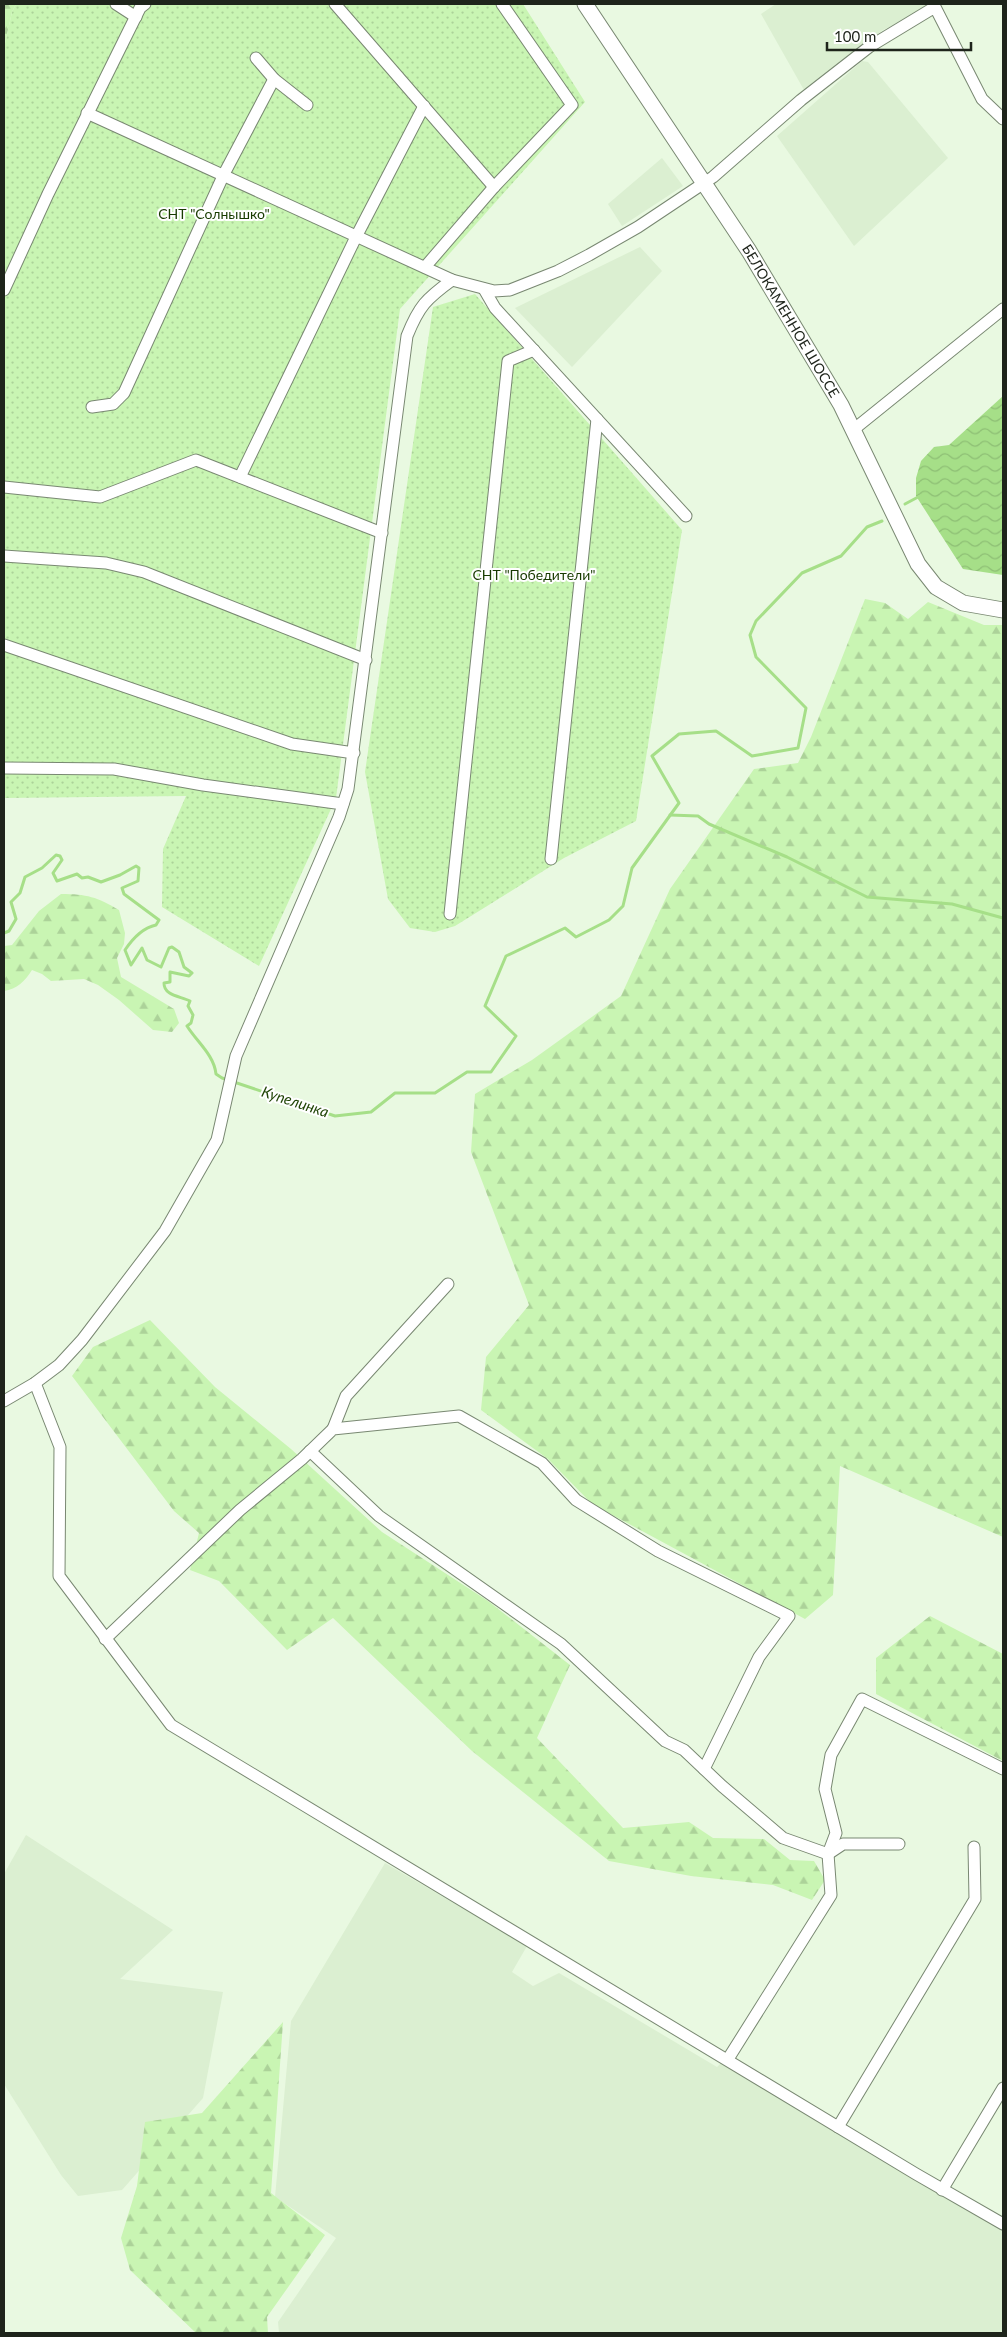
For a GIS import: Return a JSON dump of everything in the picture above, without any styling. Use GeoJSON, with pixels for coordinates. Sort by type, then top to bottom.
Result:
{"type":"FeatureCollection","features":[{"type":"Feature","properties":{"kind":"main road","name":"БЕЛОКАМЕННОЕ ШОССЕ"},"geometry":{"type":"LineString","coordinates":[[585,4],[705,183],[770,285],[841,405],[918,564],[936,587],[963,603],[1003,610]]}},
{"type":"Feature","properties":{"kind":"street"},"geometry":{"type":"LineString","coordinates":[[116,4],[136,17]]}},
{"type":"Feature","properties":{"kind":"street"},"geometry":{"type":"LineString","coordinates":[[4,290],[87,113],[136,17],[145,4]]}},
{"type":"Feature","properties":{"kind":"street"},"geometry":{"type":"LineString","coordinates":[[335,4],[494,187]]}},
{"type":"Feature","properties":{"kind":"street"},"geometry":{"type":"LineString","coordinates":[[425,267],[494,187],[572,106],[502,4]]}},
{"type":"Feature","properties":{"kind":"street"},"geometry":{"type":"LineString","coordinates":[[87,113],[224,174],[452,280],[484,289],[510,290],[558,271],[638,227],[705,183],[801,100],[869,46],[935,6],[982,99],[1003,118]]}},
{"type":"Feature","properties":{"kind":"street"},"geometry":{"type":"LineString","coordinates":[[256,58],[274,79],[307,105]]}},
{"type":"Feature","properties":{"kind":"street"},"geometry":{"type":"LineString","coordinates":[[92,407],[113,404],[124,393],[224,174],[274,79]]}},
{"type":"Feature","properties":{"kind":"street"},"geometry":{"type":"LineString","coordinates":[[240,477],[356,237],[424,106]]}},
{"type":"Feature","properties":{"kind":"street"},"geometry":{"type":"LineString","coordinates":[[4,1401],[35,1383],[58,1365],[82,1340],[165,1231],[217,1140],[231,1070],[343,804],[351,776],[407,336],[415,317],[427,298],[452,280]]}},
{"type":"Feature","properties":{"kind":"street"},"geometry":{"type":"LineString","coordinates":[[484,289],[495,308],[686,516]]}},
{"type":"Feature","properties":{"kind":"street"},"geometry":{"type":"LineString","coordinates":[[853,430],[1003,309]]}},
{"type":"Feature","properties":{"kind":"street"},"geometry":{"type":"LineString","coordinates":[[450,914],[508,361],[534,350]]}},
{"type":"Feature","properties":{"kind":"street"},"geometry":{"type":"LineString","coordinates":[[551,859],[597,419]]}},
{"type":"Feature","properties":{"kind":"street"},"geometry":{"type":"LineString","coordinates":[[4,487],[100,497],[196,460],[382,533]]}},
{"type":"Feature","properties":{"kind":"street"},"geometry":{"type":"LineString","coordinates":[[4,556],[106,563],[144,572],[366,660]]}},
{"type":"Feature","properties":{"kind":"street"},"geometry":{"type":"LineString","coordinates":[[4,645],[292,744],[354,753]]}},
{"type":"Feature","properties":{"kind":"street"},"geometry":{"type":"LineString","coordinates":[[4,768],[114,769],[203,785],[343,804]]}},
{"type":"Feature","properties":{"kind":"street"},"geometry":{"type":"LineString","coordinates":[[105,1639],[240,1510],[333,1429],[346,1396],[448,1284]]}},
{"type":"Feature","properties":{"kind":"street"},"geometry":{"type":"LineString","coordinates":[[35,1383],[60,1447],[59,1576],[171,1725],[278,1792],[942,2190],[1003,2224]]}},
{"type":"Feature","properties":{"kind":"street"},"geometry":{"type":"LineString","coordinates":[[333,1429],[459,1416],[542,1463],[576,1500],[658,1551],[789,1616],[759,1657],[704,1769]]}},
{"type":"Feature","properties":{"kind":"street"},"geometry":{"type":"LineString","coordinates":[[310,1451],[379,1516],[560,1644],[665,1741],[684,1750],[783,1838],[828,1854]]}},
{"type":"Feature","properties":{"kind":"street"},"geometry":{"type":"LineString","coordinates":[[728,2060],[831,1895],[828,1854],[836,1833],[825,1789],[831,1755],[862,1699],[1003,1769]]}},
{"type":"Feature","properties":{"kind":"street"},"geometry":{"type":"LineString","coordinates":[[828,1854],[842,1844],[898,1844]]}},
{"type":"Feature","properties":{"kind":"street"},"geometry":{"type":"LineString","coordinates":[[838,2127],[975,1899],[974,1847]]}},
{"type":"Feature","properties":{"kind":"street"},"geometry":{"type":"LineString","coordinates":[[942,2190],[1003,2088]]}},
{"type":"Feature","properties":{"kind":"shaded area"},"geometry":{"type":"Polygon","coordinates":[[[776,4],[942,4],[937,7],[934,5],[883,30],[804,90],[761,14],[776,4]]]}},
{"type":"Feature","properties":{"kind":"shaded area"},"geometry":{"type":"Polygon","coordinates":[[[862,61],[868,62],[948,158],[854,246],[777,136],[862,61]]]}},
{"type":"Feature","properties":{"kind":"shaded area"},"geometry":{"type":"Polygon","coordinates":[[[662,158],[683,186],[622,226],[608,204],[662,158]]]}},
{"type":"Feature","properties":{"kind":"shaded area"},"geometry":{"type":"Polygon","coordinates":[[[640,247],[662,271],[572,367],[515,308],[640,247]]]}},
{"type":"Feature","properties":{"kind":"shaded area"},"geometry":{"type":"Polygon","coordinates":[[[26,1835],[173,1930],[120,1979],[223,1992],[203,2098],[122,2190],[78,2196],[61,2175],[4,2084],[4,1874],[26,1835]]]}},
{"type":"Feature","properties":{"kind":"shaded area"},"geometry":{"type":"Polygon","coordinates":[[[385,1863],[527,1946],[512,1972],[533,1986],[559,1973],[717,2067],[722,2062],[1003,2229],[1003,2333],[279,2333],[278,2322],[336,2238],[275,2197],[291,2021],[385,1863]]]}},
{"type":"Feature","properties":{"kind":"green space"},"geometry":{"type":"Polygon","coordinates":[[[4,4],[16,4],[12,12],[4,48],[4,4]]]}},
{"type":"Feature","properties":{"kind":"green space","name":"СНТ \"Солнышко\""},"geometry":{"type":"Polygon","coordinates":[[[16,4],[523,4],[585,102],[400,309],[336,798],[259,966],[162,907],[163,849],[186,796],[4,798],[4,48],[12,12],[16,4]]]}},
{"type":"Feature","properties":{"kind":"green space","name":"СНТ \"Победители\""},"geometry":{"type":"Polygon","coordinates":[[[475,294],[682,530],[636,821],[564,858],[455,926],[435,932],[410,928],[388,899],[365,772],[433,307],[475,294]]]}},
{"type":"Feature","properties":{"kind":"green space"},"geometry":{"type":"Polygon","coordinates":[[[865,599],[885,603],[908,619],[928,602],[984,625],[1003,625],[1003,1537],[840,1466],[833,1595],[805,1619],[592,1504],[548,1459],[481,1410],[486,1357],[529,1305],[471,1152],[475,1094],[532,1060],[621,996],[670,889],[754,769],[798,763],[811,737],[865,599]]]}},
{"type":"Feature","properties":{"kind":"green space"},"geometry":{"type":"Polygon","coordinates":[[[61,894],[92,897],[119,910],[125,933],[124,944],[117,958],[121,977],[174,1009],[179,1023],[172,1032],[153,1030],[119,1000],[98,985],[84,979],[51,981],[42,974],[32,970],[20,984],[4,991],[4,946],[12,945],[39,911],[61,894]]]}},
{"type":"Feature","properties":{"kind":"green space"},"geometry":{"type":"Polygon","coordinates":[[[150,1320],[215,1387],[291,1449],[382,1532],[488,1601],[570,1665],[537,1738],[623,1828],[689,1822],[713,1838],[764,1839],[790,1860],[814,1861],[825,1880],[812,1900],[773,1885],[691,1876],[609,1861],[472,1751],[333,1618],[287,1650],[219,1581],[190,1570],[199,1533],[174,1511],[72,1376],[93,1347],[150,1320]]]}},
{"type":"Feature","properties":{"kind":"green space"},"geometry":{"type":"Polygon","coordinates":[[[930,1616],[1003,1654],[1003,1761],[876,1694],[876,1658],[930,1616]]]}},
{"type":"Feature","properties":{"kind":"green space"},"geometry":{"type":"Polygon","coordinates":[[[283,2022],[271,2193],[325,2235],[267,2317],[268,2333],[196,2333],[130,2270],[121,2238],[137,2186],[145,2122],[202,2113],[283,2022]]]}},
{"type":"Feature","properties":{"kind":"water"},"geometry":{"type":"Polygon","coordinates":[[[1003,396],[1003,575],[963,569],[916,496],[916,478],[921,461],[934,447],[949,445],[1003,396]]]}},
{"type":"Feature","properties":{"kind":"waterway","name":"Купелинка"},"geometry":{"type":"LineString","coordinates":[[905,504],[920,496]]}},
{"type":"Feature","properties":{"kind":"waterway","name":"Купелинка"},"geometry":{"type":"LineString","coordinates":[[4,933],[9,931],[16,919],[11,902],[20,893],[25,877],[42,868],[56,855],[60,856],[62,860],[53,873],[57,881],[77,874],[82,878],[88,877],[101,882],[120,875],[136,866],[139,868],[138,881],[122,888],[124,894],[159,920],[156,925],[146,928],[138,934],[125,950],[131,965],[142,948],[147,960],[161,967],[169,948],[172,947],[179,952],[184,967],[192,973],[189,976],[170,972],[170,982],[164,983],[165,987],[173,995],[190,1001],[188,1006],[193,1015],[191,1023],[187,1026],[209,1055],[216,1074],[222,1078],[335,1116],[371,1112],[395,1093],[435,1093],[467,1072],[491,1072],[516,1036],[485,1006],[506,956],[565,928],[576,937],[609,920],[623,906],[632,868],[679,803],[652,756],[679,734],[716,731],[752,756],[798,748],[806,708],[756,657],[750,635],[756,621],[802,573],[841,556],[867,527],[882,521]]}},
{"type":"Feature","properties":{"kind":"waterway"},"geometry":{"type":"LineString","coordinates":[[670,815],[698,816],[709,824],[787,857],[867,897],[952,904],[1003,918]]}}]}
